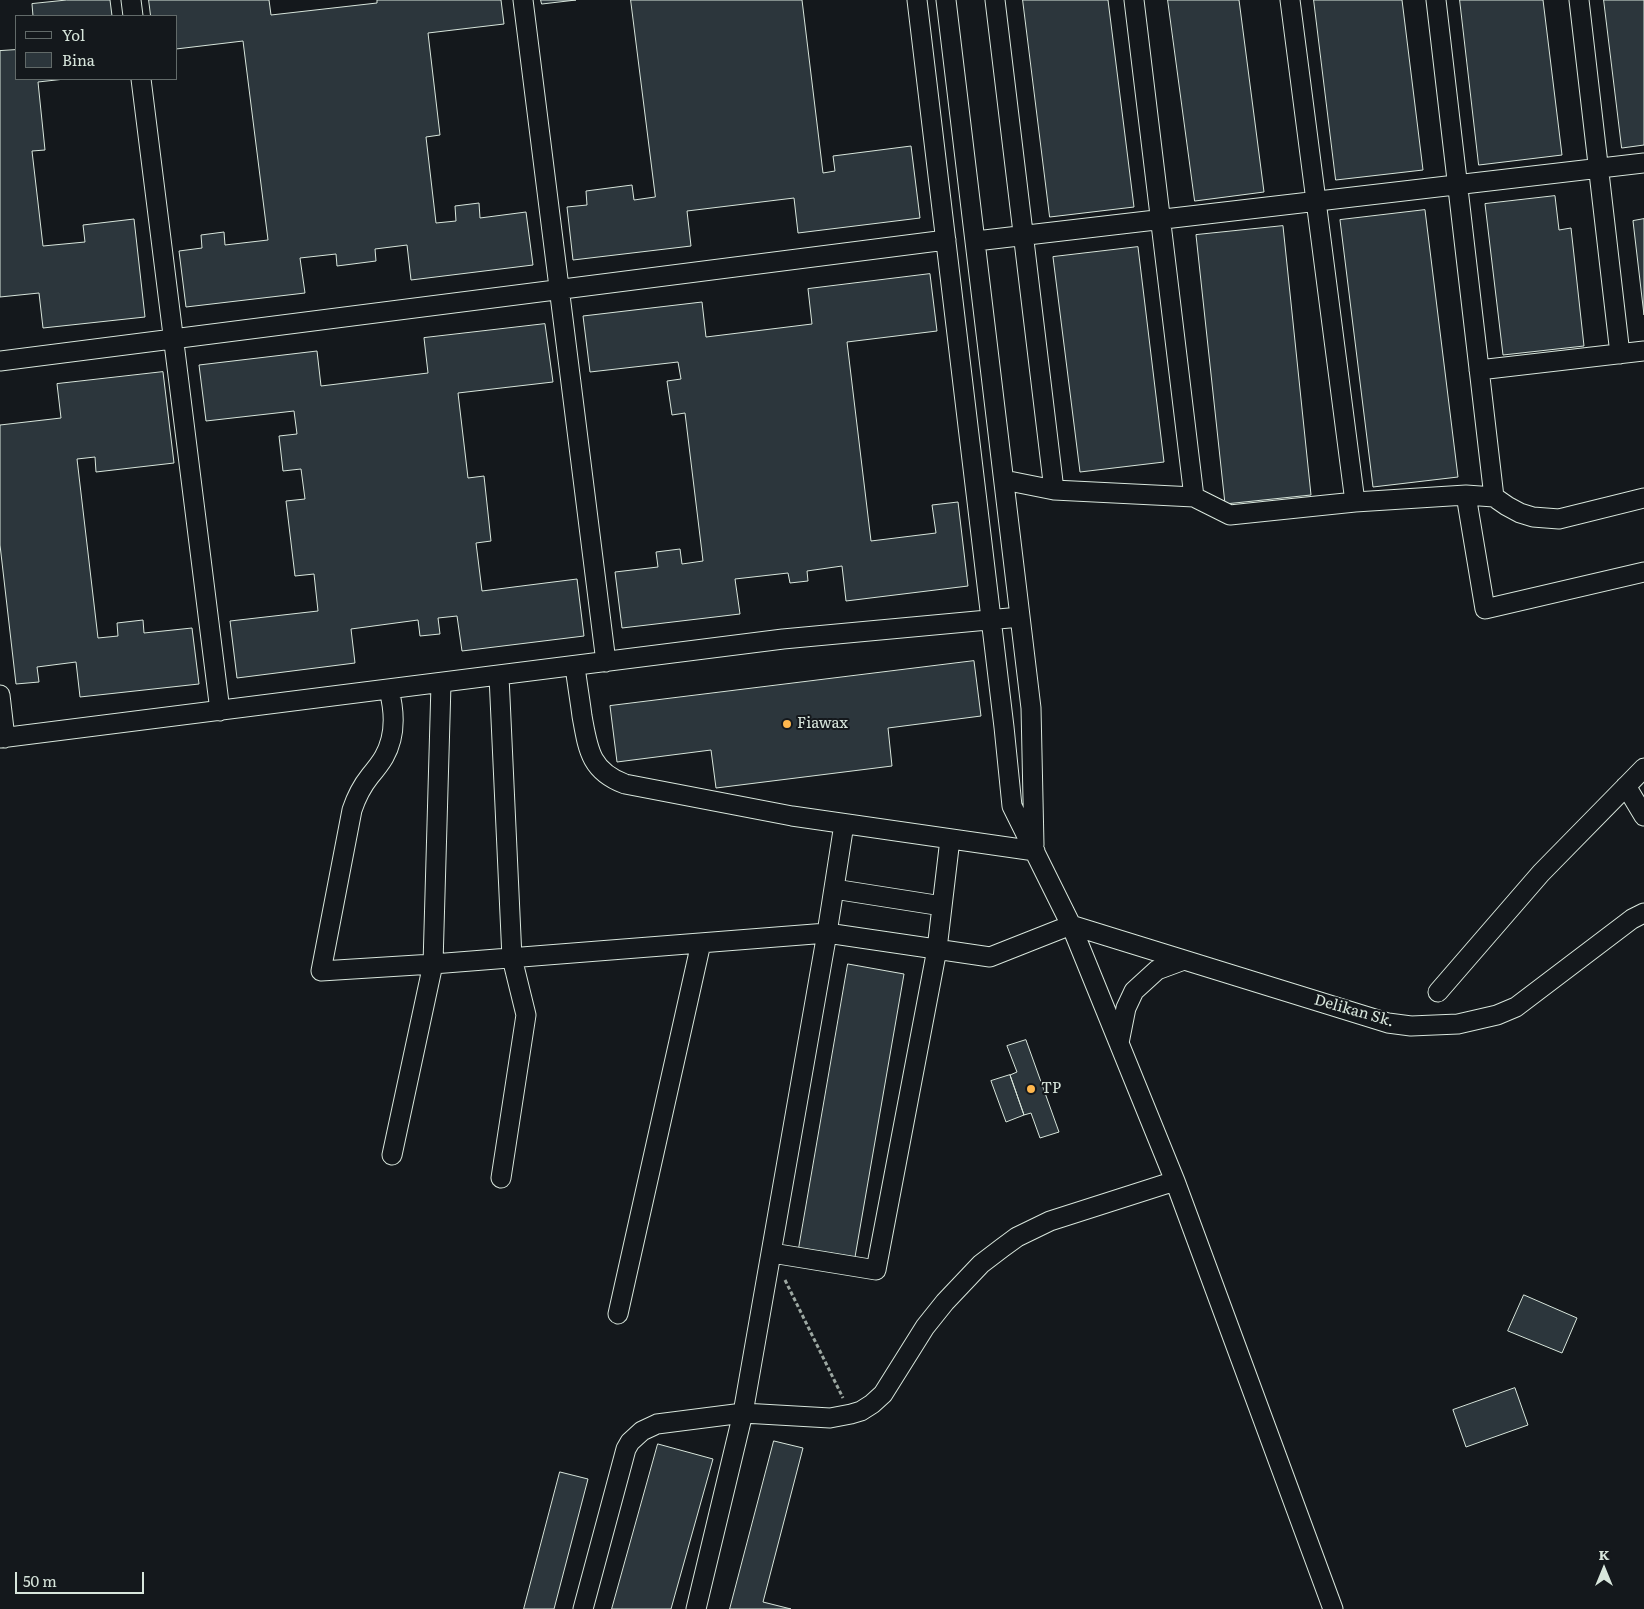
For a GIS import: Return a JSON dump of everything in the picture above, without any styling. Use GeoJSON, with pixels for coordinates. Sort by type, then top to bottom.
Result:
{"type":"FeatureCollection","features":[{"type":"Feature","properties":{"kind":"street"},"geometry":{"type":"LineString","coordinates":[[131,0],[133,15]]}},
{"type":"Feature","properties":{"kind":"street"},"geometry":{"type":"LineString","coordinates":[[523,0],[606,662]]}},
{"type":"Feature","properties":{"kind":"street"},"geometry":{"type":"LineString","coordinates":[[917,0],[1012,806],[1070,925],[1175,1181],[1333,1609]]}},
{"type":"Feature","properties":{"kind":"street"},"geometry":{"type":"LineString","coordinates":[[946,0],[1031,708],[1035,851]]}},
{"type":"Feature","properties":{"kind":"street"},"geometry":{"type":"LineString","coordinates":[[995,0],[1054,490]]}},
{"type":"Feature","properties":{"kind":"street"},"geometry":{"type":"LineString","coordinates":[[1134,0],[1194,497]]}},
{"type":"Feature","properties":{"kind":"street"},"geometry":{"type":"LineString","coordinates":[[1290,0],[1355,502]]}},
{"type":"Feature","properties":{"kind":"street"},"geometry":{"type":"LineString","coordinates":[[1436,0],[1494,497]]}},
{"type":"Feature","properties":{"kind":"street"},"geometry":{"type":"LineString","coordinates":[[1579,0],[1620,354]]}},
{"type":"Feature","properties":{"kind":"street"},"geometry":{"type":"LineString","coordinates":[[141,80],[220,711]]}},
{"type":"Feature","properties":{"kind":"street"},"geometry":{"type":"LineString","coordinates":[[976,241],[1644,163]]}},
{"type":"Feature","properties":{"kind":"street"},"geometry":{"type":"LineString","coordinates":[[0,361],[946,240]]}},
{"type":"Feature","properties":{"kind":"street"},"geometry":{"type":"LineString","coordinates":[[1479,370],[1644,351]]}},
{"type":"Feature","properties":{"kind":"street"},"geometry":{"type":"LineString","coordinates":[[1004,480],[1054,490],[1194,497],[1230,515],[1355,502],[1466,495],[1494,497],[1520,513],[1533,517],[1559,519],[1644,498]]}},
{"type":"Feature","properties":{"kind":"street"},"geometry":{"type":"LineString","coordinates":[[1466,495],[1486,609],[1644,572]]}},
{"type":"Feature","properties":{"kind":"street"},"geometry":{"type":"LineString","coordinates":[[0,695],[3,738],[441,684],[783,639],[1020,617]]}},
{"type":"Feature","properties":{"kind":"street"},"geometry":{"type":"LineString","coordinates":[[575,666],[590,755],[600,769],[625,784],[844,824],[1035,851]]}},
{"type":"Feature","properties":{"kind":"street"},"geometry":{"type":"LineString","coordinates":[[499,676],[512,958],[526,1015],[501,1178]]}},
{"type":"Feature","properties":{"kind":"street"},"geometry":{"type":"LineString","coordinates":[[392,1155],[433,964],[441,684]]}},
{"type":"Feature","properties":{"kind":"street"},"geometry":{"type":"LineString","coordinates":[[389,690],[393,704],[392,734],[384,757],[362,787],[352,810],[321,970],[433,964],[827,933],[990,956],[1070,925]]}},
{"type":"Feature","properties":{"kind":"street"},"geometry":{"type":"LineString","coordinates":[[1438,992],[1541,874],[1644,768]]}},
{"type":"Feature","properties":{"kind":"street"},"geometry":{"type":"LineString","coordinates":[[1626,786],[1644,816]]}},
{"type":"Feature","properties":{"kind":"street"},"geometry":{"type":"LineString","coordinates":[[696,1609],[743,1413],[827,933],[844,824]]}},
{"type":"Feature","properties":{"kind":"street"},"geometry":{"type":"LineString","coordinates":[[772,1253],[876,1270],[937,949],[950,839]]}},
{"type":"Feature","properties":{"kind":"street"},"geometry":{"type":"LineString","coordinates":[[834,890],[942,906]]}},
{"type":"Feature","properties":{"kind":"street","name":"Delikan Sk."},"geometry":{"type":"LineString","coordinates":[[1070,925],[1388,1023],[1411,1026],[1458,1024],[1491,1017],[1516,1008],[1632,919],[1644,913]]}},
{"type":"Feature","properties":{"kind":"street"},"geometry":{"type":"LineString","coordinates":[[618,1314],[701,943]]}},
{"type":"Feature","properties":{"kind":"street"},"geometry":{"type":"LineString","coordinates":[[1118,1043],[1126,1008],[1134,991],[1157,970],[1184,960]]}},
{"type":"Feature","properties":{"kind":"street"},"geometry":{"type":"LineString","coordinates":[[583,1609],[626,1449],[642,1430],[657,1424],[743,1413],[830,1418],[851,1414],[872,1404],[883,1394],[925,1327],[945,1302],[982,1264],[1002,1248],[1025,1233],[1050,1221],[1175,1181]]}},
{"type":"Feature","properties":{"kind":"path"},"geometry":{"type":"LineString","coordinates":[[785,1280],[851,1414]]}},
{"type":"Feature","properties":{"kind":"building"},"geometry":{"type":"Polygon","coordinates":[[[67,0],[110,0],[112,15],[33,15],[32,4],[67,0]]]}},
{"type":"Feature","properties":{"kind":"building"},"geometry":{"type":"Polygon","coordinates":[[[149,0],[269,0],[271,15],[377,3],[377,0],[501,0],[504,24],[428,33],[440,135],[426,137],[436,223],[456,221],[455,206],[479,203],[480,218],[526,212],[533,265],[411,280],[407,245],[375,249],[376,261],[337,266],[336,254],[300,258],[305,293],[186,307],[179,251],[202,248],[201,235],[224,232],[225,245],[268,240],[243,41],[178,49],[178,15],[151,15],[149,0]]]}},
{"type":"Feature","properties":{"kind":"building"},"geometry":{"type":"Polygon","coordinates":[[[541,0],[576,0],[542,4],[541,0]]]}},
{"type":"Feature","properties":{"kind":"building"},"geometry":{"type":"Polygon","coordinates":[[[631,0],[802,0],[823,173],[835,171],[833,156],[911,146],[920,218],[798,233],[794,198],[687,211],[691,246],[573,260],[567,207],[587,205],[586,191],[632,185],[634,200],[655,197],[631,0]]]}},
{"type":"Feature","properties":{"kind":"building"},"geometry":{"type":"Polygon","coordinates":[[[1023,0],[1108,0],[1134,207],[1050,217],[1023,0]]]}},
{"type":"Feature","properties":{"kind":"building"},"geometry":{"type":"Polygon","coordinates":[[[1168,0],[1239,0],[1264,192],[1195,201],[1168,0]]]}},
{"type":"Feature","properties":{"kind":"building"},"geometry":{"type":"Polygon","coordinates":[[[1314,0],[1402,0],[1423,170],[1336,180],[1314,0]]]}},
{"type":"Feature","properties":{"kind":"building"},"geometry":{"type":"Polygon","coordinates":[[[1460,0],[1543,0],[1562,155],[1479,165],[1460,0]]]}},
{"type":"Feature","properties":{"kind":"building"},"geometry":{"type":"Polygon","coordinates":[[[1604,0],[1644,0],[1644,145],[1622,148],[1604,0]]]}},
{"type":"Feature","properties":{"kind":"building"},"geometry":{"type":"Polygon","coordinates":[[[15,50],[15,80],[56,80],[38,82],[45,150],[32,151],[43,246],[85,242],[83,225],[134,219],[145,317],[43,328],[39,293],[0,297],[0,51],[15,50]]]}},
{"type":"Feature","properties":{"kind":"building"},"geometry":{"type":"Polygon","coordinates":[[[1555,196],[1559,230],[1571,228],[1584,346],[1503,355],[1485,204],[1555,196]]]}},
{"type":"Feature","properties":{"kind":"building"},"geometry":{"type":"Polygon","coordinates":[[[1425,210],[1458,477],[1373,487],[1340,220],[1425,210]]]}},
{"type":"Feature","properties":{"kind":"building"},"geometry":{"type":"Polygon","coordinates":[[[1644,219],[1644,315],[1633,221],[1644,219]]]}},
{"type":"Feature","properties":{"kind":"building"},"geometry":{"type":"Polygon","coordinates":[[[1283,226],[1311,495],[1225,504],[1196,235],[1283,226]]]}},
{"type":"Feature","properties":{"kind":"building"},"geometry":{"type":"Polygon","coordinates":[[[1138,247],[1164,462],[1080,472],[1053,257],[1138,247]]]}},
{"type":"Feature","properties":{"kind":"building"},"geometry":{"type":"Polygon","coordinates":[[[930,274],[937,331],[847,342],[871,541],[936,533],[932,505],[958,502],[968,586],[846,601],[842,566],[807,571],[808,581],[790,583],[788,573],[735,579],[740,614],[622,628],[615,572],[658,567],[656,552],[680,549],[682,564],[703,561],[685,413],[672,415],[667,381],[681,379],[678,362],[590,372],[583,316],[702,302],[706,337],[812,324],[808,289],[930,274]]]}},
{"type":"Feature","properties":{"kind":"building"},"geometry":{"type":"Polygon","coordinates":[[[545,324],[553,382],[458,393],[468,478],[484,476],[491,541],[476,543],[482,591],[577,579],[584,636],[462,651],[457,616],[438,618],[440,634],[420,636],[418,620],[351,629],[355,663],[237,678],[230,621],[318,611],[314,574],[295,576],[286,501],[305,499],[301,469],[283,471],[279,436],[297,434],[294,411],[206,421],[199,365],[317,351],[321,386],[428,373],[424,338],[545,324]]]}},
{"type":"Feature","properties":{"kind":"building"},"geometry":{"type":"Polygon","coordinates":[[[163,372],[174,463],[96,472],[95,457],[77,459],[98,638],[118,636],[117,623],[143,620],[144,633],[192,628],[199,684],[80,697],[76,662],[37,667],[39,682],[16,684],[0,545],[0,425],[61,418],[57,384],[163,372]]]}},
{"type":"Feature","properties":{"kind":"building"},"geometry":{"type":"Polygon","coordinates":[[[974,661],[981,716],[888,728],[892,766],[716,788],[711,750],[617,762],[610,706],[974,661]]]}},
{"type":"Feature","properties":{"kind":"building"},"geometry":{"type":"Polygon","coordinates":[[[848,964],[904,974],[855,1257],[799,1248],[848,964]]]}},
{"type":"Feature","properties":{"kind":"building"},"geometry":{"type":"Polygon","coordinates":[[[1026,1040],[1059,1132],[1040,1138],[1031,1113],[1024,1115],[1010,1075],[1017,1072],[1007,1046],[1026,1040]]]}},
{"type":"Feature","properties":{"kind":"building"},"geometry":{"type":"Polygon","coordinates":[[[1010,1075],[1024,1115],[1006,1122],[991,1081],[1010,1075]]]}},
{"type":"Feature","properties":{"kind":"building"},"geometry":{"type":"Polygon","coordinates":[[[1524,1295],[1577,1318],[1562,1353],[1508,1331],[1524,1295]]]}},
{"type":"Feature","properties":{"kind":"building"},"geometry":{"type":"Polygon","coordinates":[[[1515,1388],[1528,1425],[1466,1447],[1453,1410],[1515,1388]]]}},
{"type":"Feature","properties":{"kind":"building"},"geometry":{"type":"Polygon","coordinates":[[[774,1441],[803,1448],[763,1602],[791,1609],[730,1609],[774,1441]]]}},
{"type":"Feature","properties":{"kind":"building"},"geometry":{"type":"Polygon","coordinates":[[[658,1444],[713,1459],[671,1609],[612,1609],[658,1444]]]}},
{"type":"Feature","properties":{"kind":"building"},"geometry":{"type":"Polygon","coordinates":[[[560,1472],[588,1479],[554,1609],[524,1609],[560,1472]]]}},
{"type":"Feature","properties":{"kind":"place","name":"Fiawax"},"geometry":{"type":"Point","coordinates":[787,724]}},
{"type":"Feature","properties":{"kind":"place","name":"TP"},"geometry":{"type":"Point","coordinates":[1031,1089]}}]}
